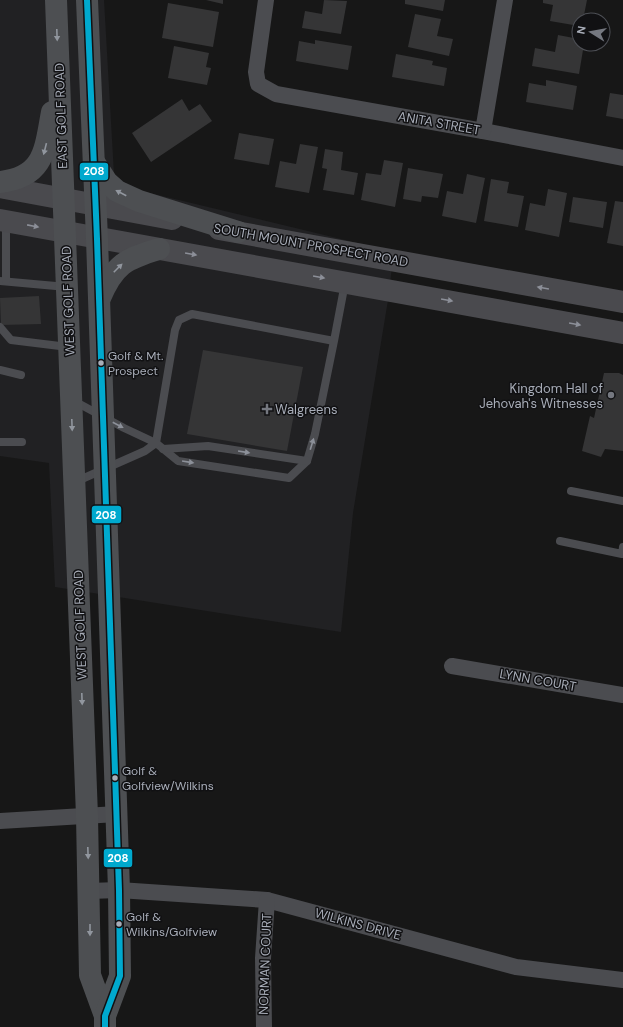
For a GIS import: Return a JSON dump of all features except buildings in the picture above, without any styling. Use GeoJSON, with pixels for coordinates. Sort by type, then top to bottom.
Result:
{"type":"FeatureCollection","features":[{"type":"Feature","properties":{"kind":"main road","name":"EAST GOLF ROAD"},"geometry":{"type":"LineString","coordinates":[[56,0],[65,232]]}},
{"type":"Feature","properties":{"kind":"main road"},"geometry":{"type":"LineString","coordinates":[[87,0],[97,239]]}},
{"type":"Feature","properties":{"kind":"main road"},"geometry":{"type":"LineString","coordinates":[[0,182],[12,181],[26,174],[36,167],[43,156],[59,69]]}},
{"type":"Feature","properties":{"kind":"main road"},"geometry":{"type":"LineString","coordinates":[[94,162],[107,182],[117,191],[139,201],[238,232]]}},
{"type":"Feature","properties":{"kind":"main road","name":"SOUTH MOUNT PROSPECT ROAD"},"geometry":{"type":"LineString","coordinates":[[0,187],[623,302]]}},
{"type":"Feature","properties":{"kind":"main road"},"geometry":{"type":"LineString","coordinates":[[3,221],[623,333]]}},
{"type":"Feature","properties":{"kind":"main road","name":"WEST GOLF ROAD"},"geometry":{"type":"LineString","coordinates":[[65,232],[87,816],[90,975],[105,1021]]}},
{"type":"Feature","properties":{"kind":"main road","name":"WEST GOLF ROAD"},"geometry":{"type":"LineString","coordinates":[[97,239],[117,814],[120,976],[105,1021]]}},
{"type":"Feature","properties":{"kind":"main road"},"geometry":{"type":"LineString","coordinates":[[99,301],[107,282],[117,268],[126,261],[140,254],[159,249]]}},
{"type":"Feature","properties":{"kind":"street","name":"ANITA STREET"},"geometry":{"type":"LineString","coordinates":[[266,0],[256,72],[258,84],[276,94],[623,158]]}},
{"type":"Feature","properties":{"kind":"street"},"geometry":{"type":"LineString","coordinates":[[483,131],[505,0]]}},
{"type":"Feature","properties":{"kind":"street","name":"LYNN COURT"},"geometry":{"type":"LineString","coordinates":[[452,666],[623,695]]}},
{"type":"Feature","properties":{"kind":"street"},"geometry":{"type":"LineString","coordinates":[[0,821],[117,814]]}},
{"type":"Feature","properties":{"kind":"street","name":"WILKINS DRIVE"},"geometry":{"type":"LineString","coordinates":[[89,891],[119,890],[268,900],[516,967],[623,980]]}},
{"type":"Feature","properties":{"kind":"street","name":"NORMAN COURT"},"geometry":{"type":"LineString","coordinates":[[264,1027],[263,958],[268,900]]}},
{"type":"Feature","properties":{"kind":"lane"},"geometry":{"type":"LineString","coordinates":[[3,221],[3,281],[67,287]]}},
{"type":"Feature","properties":{"kind":"lane"},"geometry":{"type":"LineString","coordinates":[[71,400],[156,443],[178,461],[289,478],[307,461],[315,434],[345,282]]}},
{"type":"Feature","properties":{"kind":"lane"},"geometry":{"type":"LineString","coordinates":[[74,483],[145,451],[156,443],[175,330],[179,320],[192,314],[334,341]]}},
{"type":"Feature","properties":{"kind":"lane"},"geometry":{"type":"LineString","coordinates":[[0,327],[11,340],[69,347]]}},
{"type":"Feature","properties":{"kind":"lane"},"geometry":{"type":"LineString","coordinates":[[0,370],[21,375]]}},
{"type":"Feature","properties":{"kind":"lane"},"geometry":{"type":"LineString","coordinates":[[0,442],[22,442]]}},
{"type":"Feature","properties":{"kind":"lane"},"geometry":{"type":"LineString","coordinates":[[163,449],[208,446],[307,461]]}},
{"type":"Feature","properties":{"kind":"lane"},"geometry":{"type":"LineString","coordinates":[[572,491],[623,501]]}},
{"type":"Feature","properties":{"kind":"lane"},"geometry":{"type":"LineString","coordinates":[[560,541],[622,554],[623,547]]}},
{"type":"Feature","properties":{"kind":"shaded area"},"geometry":{"type":"Polygon","coordinates":[[[0,0],[104,0],[114,174],[133,189],[374,247],[394,250],[388,300],[353,513],[341,632],[55,587],[49,463],[0,456],[0,0]]]}},
{"type":"Feature","properties":{"kind":"transit line","name":"208"},"geometry":{"type":"LineString","coordinates":[[87,0],[97,239],[119,890],[120,976],[105,1016],[105,1027]]}},
{"type":"Feature","properties":{"kind":"place","name":"Golf & Mt. Prospect"},"geometry":{"type":"Point","coordinates":[101,363]}},
{"type":"Feature","properties":{"kind":"place","name":"Kingdom Hall of Jehovah's Witnesses"},"geometry":{"type":"Point","coordinates":[611,395]}},
{"type":"Feature","properties":{"kind":"place","name":"Walgreens"},"geometry":{"type":"Point","coordinates":[267,409]}},
{"type":"Feature","properties":{"kind":"place","name":"Golf & Golfview/Wilkins"},"geometry":{"type":"Point","coordinates":[115,778]}},
{"type":"Feature","properties":{"kind":"place","name":"Golf & Wilkins/Golfview"},"geometry":{"type":"Point","coordinates":[119,924]}}]}
